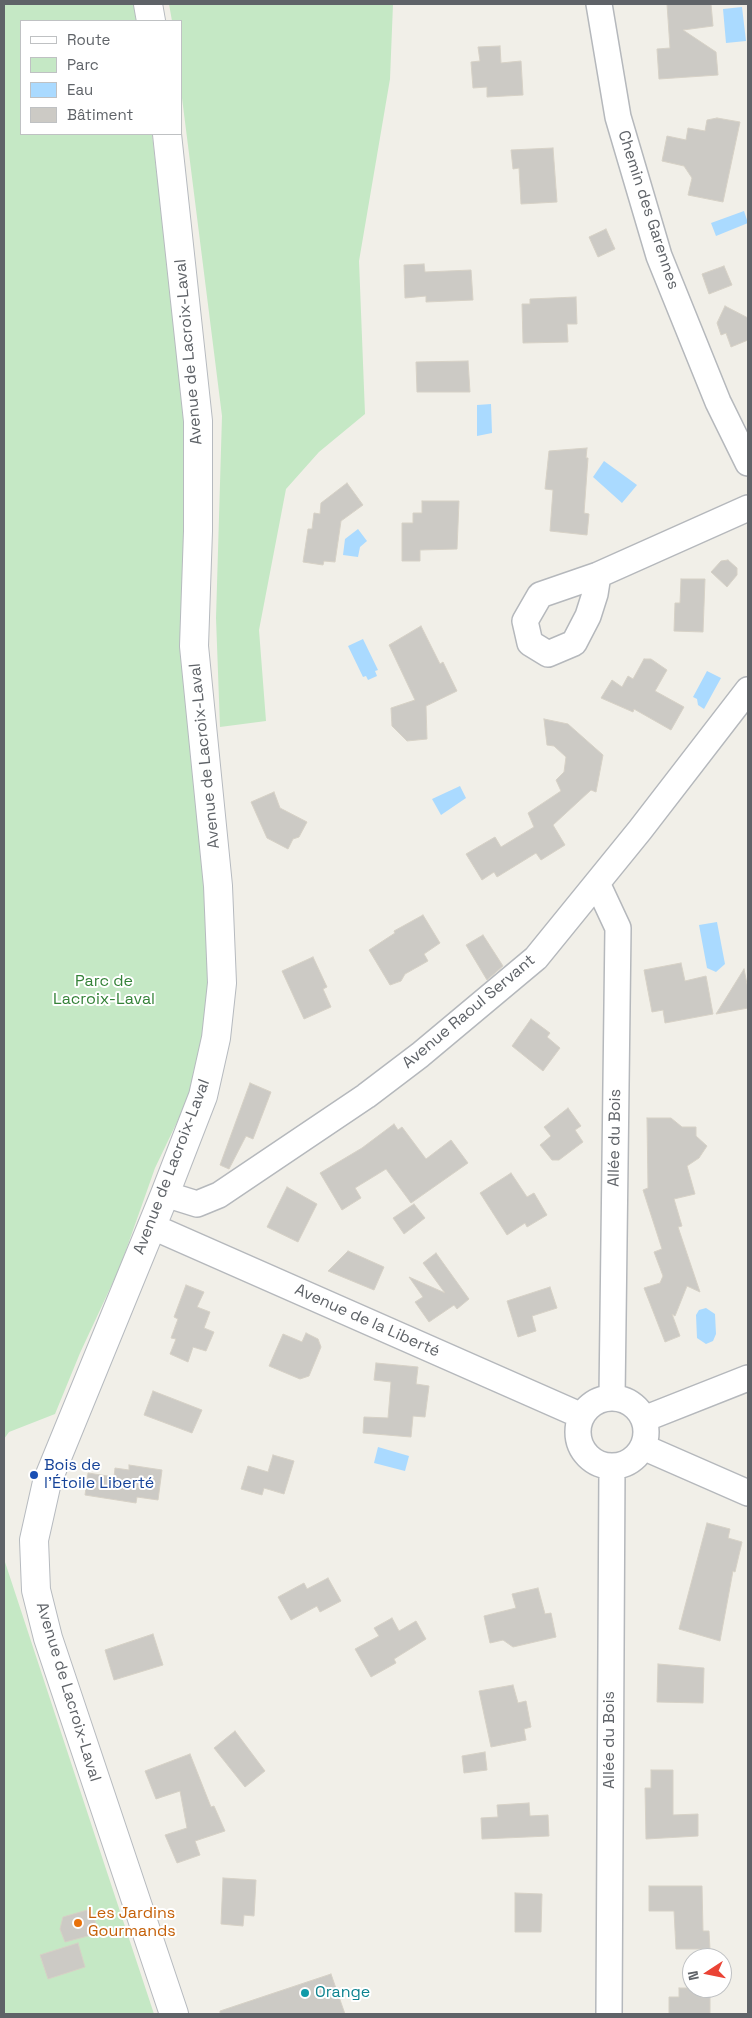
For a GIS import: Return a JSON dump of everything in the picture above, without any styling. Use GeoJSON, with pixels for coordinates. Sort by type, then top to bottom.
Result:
{"type":"FeatureCollection","features":[{"type":"Feature","properties":{"kind":"street"},"geometry":{"type":"LineString","coordinates":[[148,4],[151,20]]}},
{"type":"Feature","properties":{"kind":"street","name":"Chemin des Garennes"},"geometry":{"type":"LineString","coordinates":[[599,4],[618,117],[659,256],[718,402],[748,463]]}},
{"type":"Feature","properties":{"kind":"street","name":"Avenue de Lacroix-Laval"},"geometry":{"type":"LineString","coordinates":[[167,135],[198,421],[198,531],[194,646],[218,886],[222,983],[216,1038],[203,1096],[47,1482],[34,1540],[36,1590],[48,1638],[174,2014]]}},
{"type":"Feature","properties":{"kind":"street"},"geometry":{"type":"LineString","coordinates":[[598,575],[748,508]]}},
{"type":"Feature","properties":{"kind":"street","name":"Avenue Raoul Servant"},"geometry":{"type":"LineString","coordinates":[[165,1194],[197,1204],[219,1195],[366,1096],[420,1055],[536,958],[748,690]]}},
{"type":"Feature","properties":{"kind":"street","name":"Allée du Bois"},"geometry":{"type":"LineString","coordinates":[[597,883],[618,928],[612,1397]]}},
{"type":"Feature","properties":{"kind":"street","name":"Avenue de la Liberté"},"geometry":{"type":"LineString","coordinates":[[151,1226],[582,1416]]}},
{"type":"Feature","properties":{"kind":"street"},"geometry":{"type":"LineString","coordinates":[[644,1419],[748,1378]]}},
{"type":"Feature","properties":{"kind":"street"},"geometry":{"type":"LineString","coordinates":[[612,1397],[631,1404],[644,1419],[646,1433],[643,1447],[630,1461],[612,1466],[600,1464],[590,1458],[583,1450],[578,1439],[578,1427],[582,1416],[594,1402],[612,1397]]}},
{"type":"Feature","properties":{"kind":"street"},"geometry":{"type":"LineString","coordinates":[[643,1447],[748,1493]]}},
{"type":"Feature","properties":{"kind":"street","name":"Allée du Bois"},"geometry":{"type":"LineString","coordinates":[[609,2014],[612,1466]]}},
{"type":"Feature","properties":{"kind":"green space","name":"Parc de Lacroix-Laval"},"geometry":{"type":"Polygon","coordinates":[[[4,4],[135,4],[137,20],[20,20],[20,135],[152,135],[192,465],[181,625],[214,994],[201,1072],[155,1168],[120,1267],[80,1353],[55,1414],[9,1432],[4,1439],[4,4]]]}},
{"type":"Feature","properties":{"kind":"green space"},"geometry":{"type":"Polygon","coordinates":[[[169,4],[393,4],[390,79],[359,261],[365,414],[319,452],[286,489],[259,630],[266,721],[220,727],[216,618],[222,416],[182,98],[182,20],[172,20],[169,4]]]}},
{"type":"Feature","properties":{"kind":"green space"},"geometry":{"type":"Polygon","coordinates":[[[4,1559],[103,1860],[154,2014],[4,2014],[4,1559]]]}},
{"type":"Feature","properties":{"kind":"water"},"geometry":{"type":"Polygon","coordinates":[[[742,7],[746,41],[726,43],[723,9],[742,7]]]}},
{"type":"Feature","properties":{"kind":"water"},"geometry":{"type":"Polygon","coordinates":[[[744,211],[748,223],[716,236],[711,223],[744,211]]]}},
{"type":"Feature","properties":{"kind":"water"},"geometry":{"type":"Polygon","coordinates":[[[491,404],[492,433],[477,436],[477,405],[491,404]]]}},
{"type":"Feature","properties":{"kind":"water"},"geometry":{"type":"Polygon","coordinates":[[[604,461],[637,485],[622,503],[593,477],[604,461]]]}},
{"type":"Feature","properties":{"kind":"water"},"geometry":{"type":"Polygon","coordinates":[[[358,529],[367,541],[360,547],[358,557],[343,555],[345,539],[358,529]]]}},
{"type":"Feature","properties":{"kind":"water"},"geometry":{"type":"Polygon","coordinates":[[[363,639],[378,670],[375,671],[377,676],[368,680],[366,676],[363,677],[348,646],[363,639]]]}},
{"type":"Feature","properties":{"kind":"water"},"geometry":{"type":"Polygon","coordinates":[[[707,671],[721,678],[704,709],[698,705],[697,699],[693,697],[707,671]]]}},
{"type":"Feature","properties":{"kind":"water"},"geometry":{"type":"Polygon","coordinates":[[[460,786],[466,798],[441,815],[432,799],[460,786]]]}},
{"type":"Feature","properties":{"kind":"water"},"geometry":{"type":"Polygon","coordinates":[[[717,922],[725,964],[716,972],[707,968],[699,925],[717,922]]]}},
{"type":"Feature","properties":{"kind":"water"},"geometry":{"type":"Polygon","coordinates":[[[706,1308],[715,1314],[716,1334],[713,1341],[706,1344],[697,1338],[696,1315],[699,1310],[706,1308]]]}},
{"type":"Feature","properties":{"kind":"water"},"geometry":{"type":"Polygon","coordinates":[[[378,1447],[409,1456],[405,1471],[374,1463],[378,1447]]]}},
{"type":"Feature","properties":{"kind":"building"},"geometry":{"type":"Polygon","coordinates":[[[667,4],[711,4],[713,26],[683,30],[716,52],[718,75],[659,79],[657,49],[670,48],[667,4]]]}},
{"type":"Feature","properties":{"kind":"building"},"geometry":{"type":"Polygon","coordinates":[[[500,46],[501,63],[521,61],[523,95],[487,97],[487,87],[473,88],[471,62],[480,61],[478,47],[500,46]]]}},
{"type":"Feature","properties":{"kind":"building"},"geometry":{"type":"Polygon","coordinates":[[[717,118],[740,122],[723,202],[688,195],[692,178],[684,166],[662,161],[667,136],[686,140],[688,128],[705,131],[707,120],[717,118]]]}},
{"type":"Feature","properties":{"kind":"building"},"geometry":{"type":"Polygon","coordinates":[[[553,148],[557,202],[521,204],[519,168],[513,169],[511,150],[553,148]]]}},
{"type":"Feature","properties":{"kind":"building"},"geometry":{"type":"Polygon","coordinates":[[[606,229],[615,249],[598,257],[589,237],[606,229]]]}},
{"type":"Feature","properties":{"kind":"building"},"geometry":{"type":"Polygon","coordinates":[[[424,264],[425,272],[471,270],[473,300],[426,302],[426,296],[405,298],[404,265],[424,264]]]}},
{"type":"Feature","properties":{"kind":"building"},"geometry":{"type":"Polygon","coordinates":[[[724,266],[732,285],[709,294],[702,274],[724,266]]]}},
{"type":"Feature","properties":{"kind":"building"},"geometry":{"type":"Polygon","coordinates":[[[576,297],[577,324],[567,324],[568,342],[523,343],[522,304],[530,304],[530,299],[576,297]]]}},
{"type":"Feature","properties":{"kind":"building"},"geometry":{"type":"Polygon","coordinates":[[[725,306],[748,318],[748,340],[731,347],[726,333],[721,335],[717,323],[725,306]]]}},
{"type":"Feature","properties":{"kind":"building"},"geometry":{"type":"Polygon","coordinates":[[[468,361],[470,392],[417,392],[416,362],[468,361]]]}},
{"type":"Feature","properties":{"kind":"building"},"geometry":{"type":"Polygon","coordinates":[[[587,448],[584,513],[589,514],[587,535],[550,531],[553,490],[545,489],[549,451],[587,448]]]}},
{"type":"Feature","properties":{"kind":"building"},"geometry":{"type":"Polygon","coordinates":[[[347,483],[363,505],[341,521],[335,562],[324,561],[323,565],[303,562],[308,529],[312,529],[314,513],[320,514],[321,503],[347,483]]]}},
{"type":"Feature","properties":{"kind":"building"},"geometry":{"type":"Polygon","coordinates":[[[422,501],[459,501],[457,549],[420,550],[420,561],[402,561],[402,523],[413,523],[413,513],[422,513],[422,501]]]}},
{"type":"Feature","properties":{"kind":"building"},"geometry":{"type":"Polygon","coordinates":[[[728,560],[737,568],[737,575],[727,587],[711,572],[721,561],[728,560]]]}},
{"type":"Feature","properties":{"kind":"building"},"geometry":{"type":"Polygon","coordinates":[[[681,579],[705,579],[703,632],[674,631],[675,603],[680,603],[681,579]]]}},
{"type":"Feature","properties":{"kind":"building"},"geometry":{"type":"Polygon","coordinates":[[[421,626],[440,664],[443,662],[457,691],[426,706],[427,739],[407,741],[392,726],[391,708],[415,700],[389,645],[421,626]]]}},
{"type":"Feature","properties":{"kind":"building"},"geometry":{"type":"Polygon","coordinates":[[[644,659],[651,659],[667,670],[655,691],[684,707],[671,730],[634,709],[633,712],[601,698],[612,680],[622,687],[628,676],[633,679],[644,659]]]}},
{"type":"Feature","properties":{"kind":"building"},"geometry":{"type":"Polygon","coordinates":[[[544,719],[568,724],[603,755],[596,792],[591,790],[553,825],[565,845],[541,860],[536,853],[497,877],[494,872],[482,880],[466,854],[495,837],[501,847],[534,827],[528,813],[561,791],[556,780],[564,772],[566,757],[554,746],[547,745],[544,719]]]}},
{"type":"Feature","properties":{"kind":"building"},"geometry":{"type":"Polygon","coordinates":[[[274,792],[280,808],[307,822],[299,837],[293,839],[288,849],[267,838],[251,802],[274,792]]]}},
{"type":"Feature","properties":{"kind":"building"},"geometry":{"type":"Polygon","coordinates":[[[423,915],[440,943],[424,954],[428,961],[405,974],[401,981],[390,985],[369,950],[395,933],[394,931],[423,915]]]}},
{"type":"Feature","properties":{"kind":"building"},"geometry":{"type":"Polygon","coordinates":[[[483,935],[503,966],[487,980],[466,945],[483,935]]]}},
{"type":"Feature","properties":{"kind":"building"},"geometry":{"type":"Polygon","coordinates":[[[313,957],[327,987],[323,989],[331,1007],[304,1019],[282,971],[313,957]]]}},
{"type":"Feature","properties":{"kind":"building"},"geometry":{"type":"Polygon","coordinates":[[[681,963],[685,981],[706,976],[713,1014],[665,1023],[663,1010],[652,1012],[644,970],[681,963]]]}},
{"type":"Feature","properties":{"kind":"building"},"geometry":{"type":"Polygon","coordinates":[[[744,969],[748,989],[748,1008],[716,1014],[744,969]]]}},
{"type":"Feature","properties":{"kind":"building"},"geometry":{"type":"Polygon","coordinates":[[[531,1019],[550,1033],[547,1037],[560,1048],[543,1071],[512,1046],[531,1019]]]}},
{"type":"Feature","properties":{"kind":"building"},"geometry":{"type":"Polygon","coordinates":[[[250,1083],[271,1092],[253,1139],[246,1136],[229,1169],[220,1165],[250,1083]]]}},
{"type":"Feature","properties":{"kind":"building"},"geometry":{"type":"Polygon","coordinates":[[[568,1108],[581,1126],[575,1130],[583,1142],[559,1160],[552,1160],[540,1145],[551,1136],[544,1127],[568,1108]]]}},
{"type":"Feature","properties":{"kind":"building"},"geometry":{"type":"Polygon","coordinates":[[[647,1118],[671,1118],[682,1127],[696,1127],[696,1136],[707,1146],[699,1158],[687,1166],[695,1194],[674,1199],[682,1226],[678,1227],[700,1292],[687,1286],[675,1316],[672,1314],[680,1336],[665,1342],[644,1288],[660,1283],[663,1276],[654,1252],[662,1249],[643,1190],[648,1188],[647,1118]]]}},
{"type":"Feature","properties":{"kind":"building"},"geometry":{"type":"Polygon","coordinates":[[[394,1124],[398,1130],[402,1127],[426,1159],[451,1140],[468,1163],[411,1203],[386,1169],[355,1188],[361,1198],[342,1210],[320,1173],[362,1148],[394,1124]]]}},
{"type":"Feature","properties":{"kind":"building"},"geometry":{"type":"Polygon","coordinates":[[[511,1173],[527,1197],[534,1193],[547,1215],[527,1227],[525,1223],[507,1235],[480,1193],[511,1173]]]}},
{"type":"Feature","properties":{"kind":"building"},"geometry":{"type":"Polygon","coordinates":[[[287,1187],[317,1204],[298,1242],[267,1227],[287,1187]]]}},
{"type":"Feature","properties":{"kind":"building"},"geometry":{"type":"Polygon","coordinates":[[[414,1204],[425,1218],[404,1234],[393,1218],[414,1204]]]}},
{"type":"Feature","properties":{"kind":"building"},"geometry":{"type":"Polygon","coordinates":[[[348,1251],[384,1267],[374,1290],[328,1271],[348,1251]]]}},
{"type":"Feature","properties":{"kind":"building"},"geometry":{"type":"Polygon","coordinates":[[[436,1253],[469,1299],[457,1309],[454,1305],[429,1322],[415,1302],[423,1297],[409,1277],[445,1293],[423,1263],[436,1253]]]}},
{"type":"Feature","properties":{"kind":"building"},"geometry":{"type":"Polygon","coordinates":[[[186,1285],[204,1292],[197,1307],[210,1312],[204,1328],[214,1332],[206,1351],[193,1347],[188,1362],[170,1354],[176,1339],[171,1338],[178,1319],[174,1317],[186,1285]]]}},
{"type":"Feature","properties":{"kind":"building"},"geometry":{"type":"Polygon","coordinates":[[[550,1287],[557,1308],[532,1316],[536,1331],[518,1337],[507,1301],[550,1287]]]}},
{"type":"Feature","properties":{"kind":"building"},"geometry":{"type":"Polygon","coordinates":[[[306,1333],[318,1339],[321,1347],[309,1376],[300,1379],[269,1366],[283,1334],[302,1342],[306,1333]]]}},
{"type":"Feature","properties":{"kind":"building"},"geometry":{"type":"Polygon","coordinates":[[[376,1363],[418,1367],[416,1384],[429,1386],[425,1417],[413,1416],[411,1437],[363,1433],[364,1417],[388,1418],[391,1382],[374,1380],[376,1363]]]}},
{"type":"Feature","properties":{"kind":"building"},"geometry":{"type":"Polygon","coordinates":[[[153,1391],[202,1410],[192,1433],[144,1415],[153,1391]]]}},
{"type":"Feature","properties":{"kind":"building"},"geometry":{"type":"Polygon","coordinates":[[[273,1455],[294,1461],[284,1494],[264,1488],[262,1495],[241,1489],[248,1466],[268,1472],[273,1455]]]}},
{"type":"Feature","properties":{"kind":"building"},"geometry":{"type":"Polygon","coordinates":[[[129,1465],[162,1470],[158,1500],[137,1497],[136,1503],[85,1495],[88,1473],[114,1477],[115,1468],[129,1470],[129,1465]]]}},
{"type":"Feature","properties":{"kind":"building"},"geometry":{"type":"Polygon","coordinates":[[[707,1523],[730,1529],[728,1538],[742,1542],[735,1572],[733,1571],[720,1641],[679,1629],[707,1523]]]}},
{"type":"Feature","properties":{"kind":"building"},"geometry":{"type":"Polygon","coordinates":[[[328,1578],[341,1601],[320,1612],[317,1606],[291,1620],[278,1597],[304,1583],[307,1589],[328,1578]]]}},
{"type":"Feature","properties":{"kind":"building"},"geometry":{"type":"Polygon","coordinates":[[[538,1588],[545,1614],[551,1613],[556,1637],[513,1647],[503,1640],[490,1643],[484,1616],[516,1608],[512,1594],[538,1588]]]}},
{"type":"Feature","properties":{"kind":"building"},"geometry":{"type":"Polygon","coordinates":[[[392,1618],[399,1631],[416,1621],[426,1639],[394,1659],[396,1663],[371,1677],[355,1649],[379,1636],[374,1628],[392,1618]]]}},
{"type":"Feature","properties":{"kind":"building"},"geometry":{"type":"Polygon","coordinates":[[[153,1634],[163,1665],[114,1680],[105,1650],[153,1634]]]}},
{"type":"Feature","properties":{"kind":"building"},"geometry":{"type":"Polygon","coordinates":[[[658,1664],[704,1668],[703,1703],[657,1702],[658,1664]]]}},
{"type":"Feature","properties":{"kind":"building"},"geometry":{"type":"Polygon","coordinates":[[[513,1685],[518,1703],[526,1701],[531,1727],[524,1729],[526,1740],[491,1747],[479,1691],[513,1685]]]}},
{"type":"Feature","properties":{"kind":"building"},"geometry":{"type":"Polygon","coordinates":[[[235,1731],[265,1771],[245,1787],[214,1748],[235,1731]]]}},
{"type":"Feature","properties":{"kind":"building"},"geometry":{"type":"Polygon","coordinates":[[[485,1752],[487,1770],[464,1773],[462,1756],[485,1752]]]}},
{"type":"Feature","properties":{"kind":"building"},"geometry":{"type":"Polygon","coordinates":[[[190,1754],[211,1807],[214,1806],[225,1831],[195,1841],[200,1855],[177,1863],[165,1835],[187,1828],[180,1791],[156,1799],[145,1771],[190,1754]]]}},
{"type":"Feature","properties":{"kind":"building"},"geometry":{"type":"Polygon","coordinates":[[[651,1770],[673,1770],[673,1815],[698,1814],[698,1836],[646,1839],[645,1788],[651,1788],[651,1770]]]}},
{"type":"Feature","properties":{"kind":"building"},"geometry":{"type":"Polygon","coordinates":[[[529,1803],[530,1816],[548,1815],[549,1836],[482,1839],[481,1818],[498,1817],[497,1805],[529,1803]]]}},
{"type":"Feature","properties":{"kind":"building"},"geometry":{"type":"Polygon","coordinates":[[[223,1878],[256,1880],[254,1916],[244,1915],[243,1926],[221,1924],[223,1878]]]}},
{"type":"Feature","properties":{"kind":"building"},"geometry":{"type":"Polygon","coordinates":[[[649,1886],[702,1886],[703,1931],[709,1931],[710,1948],[676,1949],[674,1911],[649,1911],[649,1886]]]}},
{"type":"Feature","properties":{"kind":"building"},"geometry":{"type":"Polygon","coordinates":[[[515,1893],[542,1894],[541,1932],[515,1932],[515,1893]]]}},
{"type":"Feature","properties":{"kind":"building"},"geometry":{"type":"Polygon","coordinates":[[[91,1909],[99,1933],[65,1942],[60,1929],[63,1917],[91,1909]]]}},
{"type":"Feature","properties":{"kind":"building"},"geometry":{"type":"Polygon","coordinates":[[[78,1943],[85,1967],[48,1979],[40,1955],[78,1943]]]}},
{"type":"Feature","properties":{"kind":"building","name":"Orange"},"geometry":{"type":"Polygon","coordinates":[[[331,1974],[345,2014],[220,2014],[220,2011],[331,1974]]]}},
{"type":"Feature","properties":{"kind":"building"},"geometry":{"type":"Polygon","coordinates":[[[679,1988],[682,1988],[682,1998],[710,1998],[710,2014],[669,2014],[669,1997],[679,1997],[679,1988]]]}},
{"type":"Feature","properties":{"kind":"place","name":"Bois de l'Étoile Liberté"},"geometry":{"type":"Point","coordinates":[34,1475]}},
{"type":"Feature","properties":{"kind":"place","name":"Les Jardins Gourmands"},"geometry":{"type":"Point","coordinates":[78,1923]}},
{"type":"Feature","properties":{"kind":"place","name":"Orange"},"geometry":{"type":"Point","coordinates":[305,1993]}}]}
